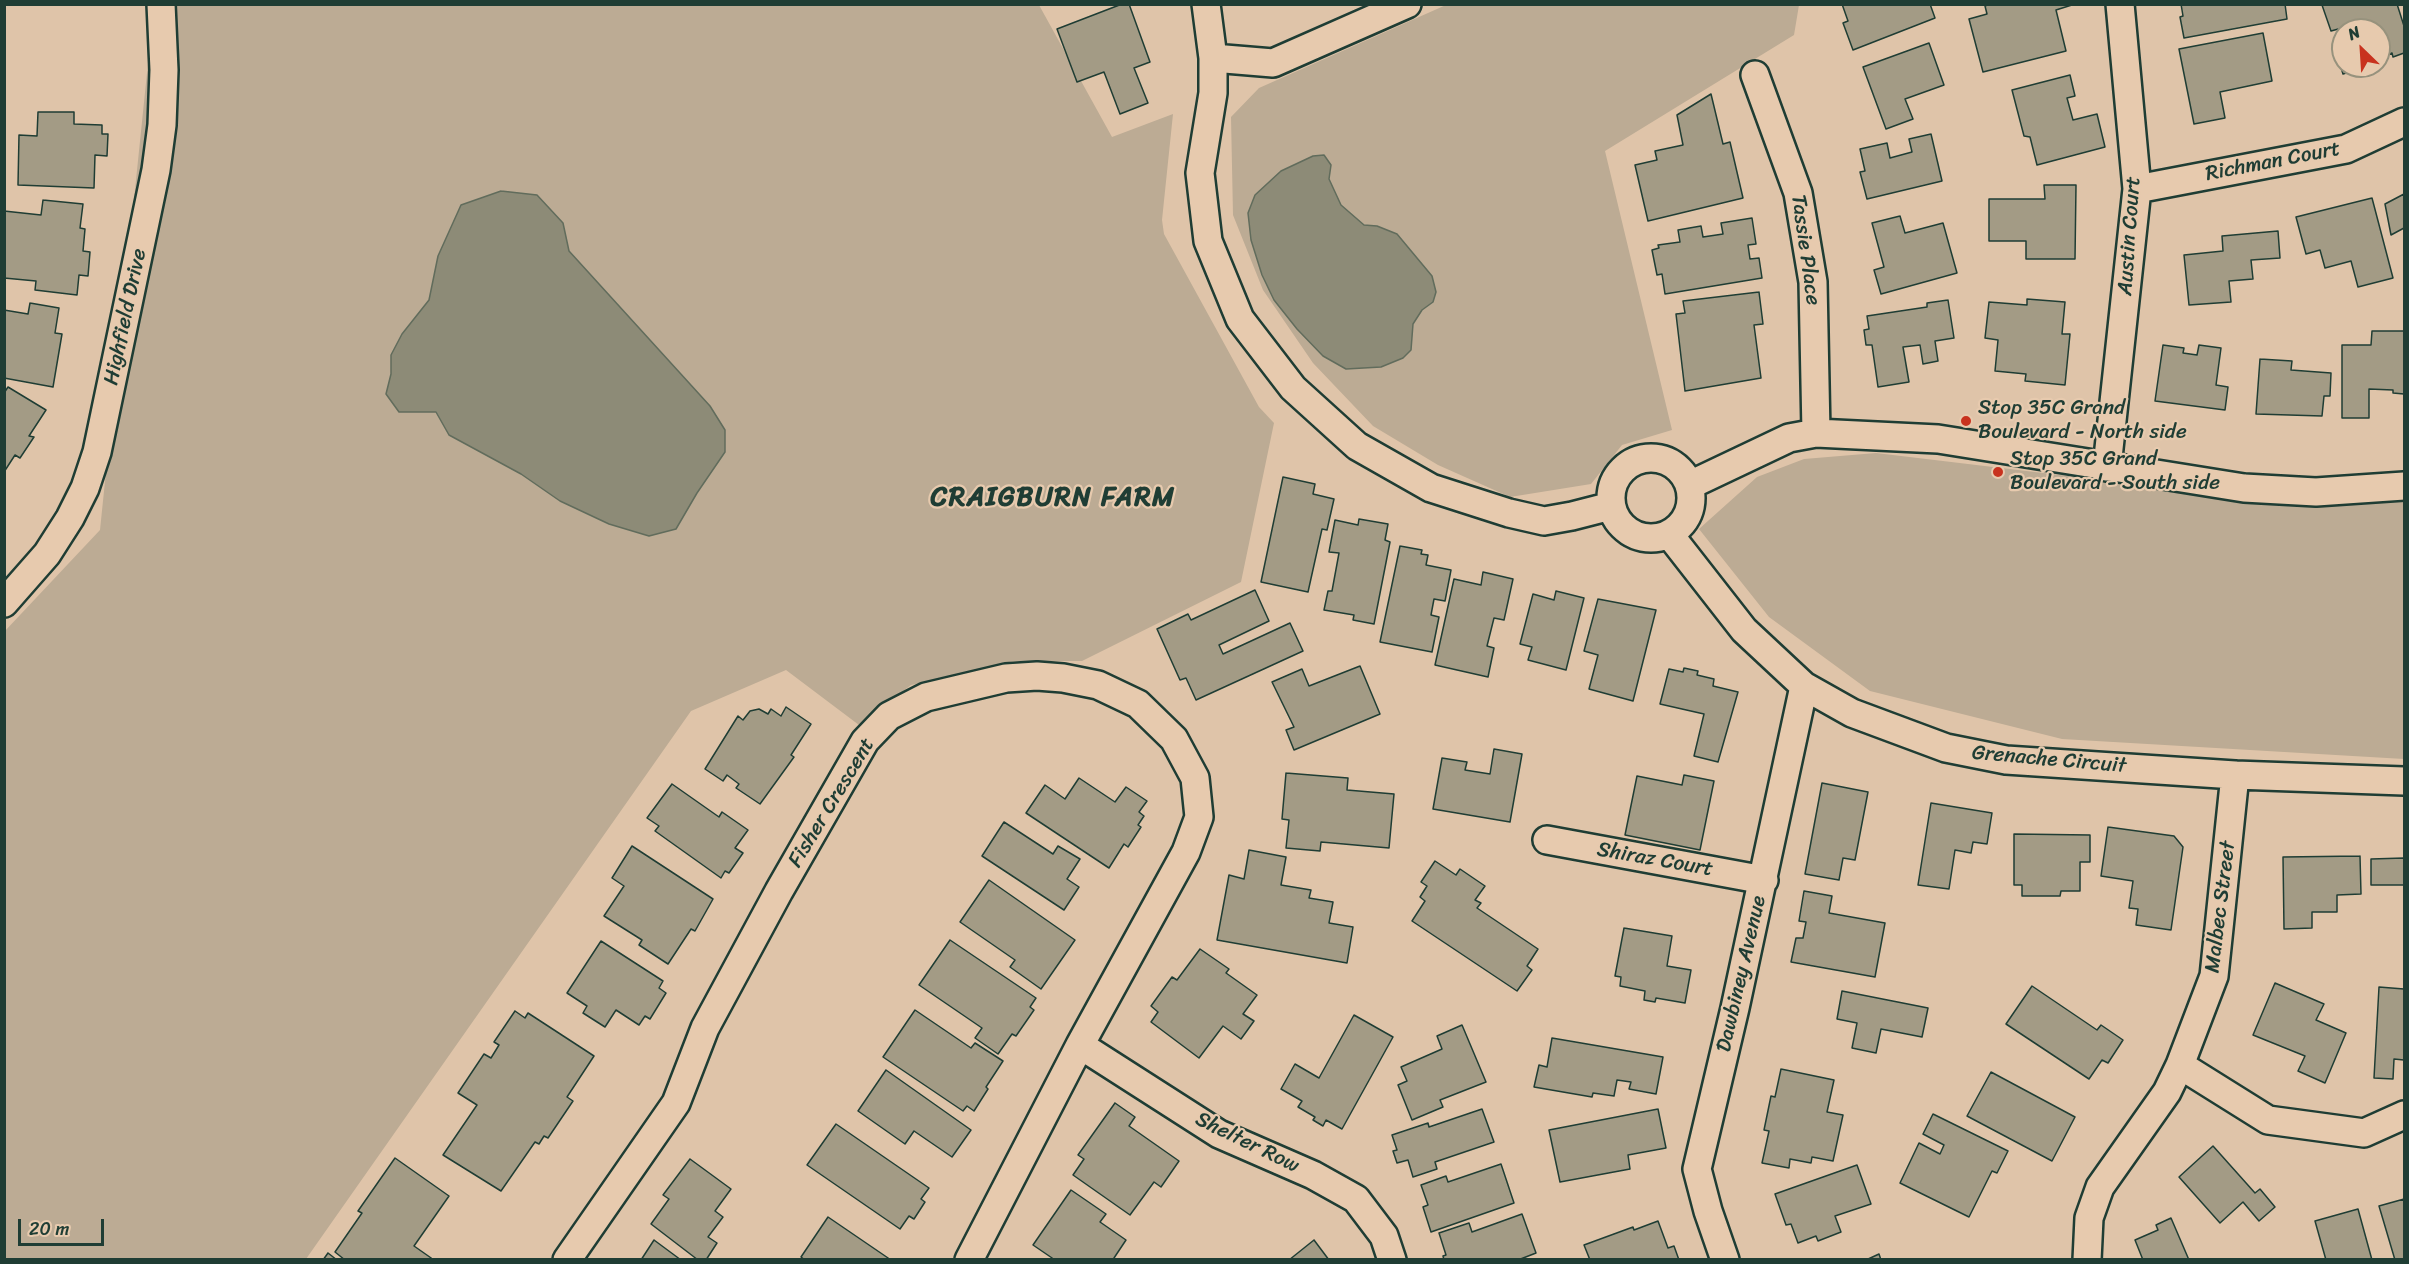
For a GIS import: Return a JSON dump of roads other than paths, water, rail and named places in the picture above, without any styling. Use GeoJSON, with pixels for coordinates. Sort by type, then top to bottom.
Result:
{"type":"FeatureCollection","features":[{"type":"Feature","properties":{"kind":"street","name":"Highfield Drive"},"geometry":{"type":"LineString","coordinates":[[4,603],[47,554],[70,518],[85,488],[97,453],[156,170],[162,125],[164,70],[161,4]]}},
{"type":"Feature","properties":{"kind":"street"},"geometry":{"type":"LineString","coordinates":[[1206,4],[1213,58],[1213,93],[1200,173],[1208,241],[1240,320],[1293,388],[1357,446],[1431,488],[1509,513],[1544,521],[1611,506]]}},
{"type":"Feature","properties":{"kind":"street"},"geometry":{"type":"LineString","coordinates":[[1213,58],[1273,63],[1407,4]]}},
{"type":"Feature","properties":{"kind":"street","name":"Austin Court"},"geometry":{"type":"LineString","coordinates":[[2107,467],[2137,189],[2121,4]]}},
{"type":"Feature","properties":{"kind":"street","name":"Tassie Place"},"geometry":{"type":"LineString","coordinates":[[1755,75],[1798,193],[1814,282],[1816,433]]}},
{"type":"Feature","properties":{"kind":"street","name":"Richman Court"},"geometry":{"type":"LineString","coordinates":[[2137,189],[2346,149],[2404,122]]}},
{"type":"Feature","properties":{"kind":"street"},"geometry":{"type":"LineString","coordinates":[[1689,485],[1790,438],[1816,433],[1938,440],[2244,488],[2316,492],[2404,486]]}},
{"type":"Feature","properties":{"kind":"street"},"geometry":{"type":"LineString","coordinates":[[1647,457],[1673,464],[1683,473],[1692,497],[1686,519],[1669,534],[1657,538],[1644,538],[1633,534],[1615,517],[1611,506],[1610,492],[1614,479],[1623,468],[1647,457]]}},
{"type":"Feature","properties":{"kind":"street","name":"Grenache Circuit"},"geometry":{"type":"LineString","coordinates":[[1669,534],[1744,630],[1804,686],[1852,713],[1946,748],[2006,760],[2235,775],[2404,781]]}},
{"type":"Feature","properties":{"kind":"street","name":"Fisher Crescent"},"geometry":{"type":"LineString","coordinates":[[567,1260],[676,1103],[705,1028],[779,891],[865,741],[889,716],[926,697],[1006,678],[1037,676],[1063,678],[1098,685],[1138,704],[1174,739],[1195,778],[1199,817],[1186,852],[1080,1045],[969,1260]]}},
{"type":"Feature","properties":{"kind":"street","name":"Dawbiney Avenue"},"geometry":{"type":"LineString","coordinates":[[1725,1260],[1708,1212],[1697,1169],[1764,880],[1804,686]]}},
{"type":"Feature","properties":{"kind":"street","name":"Malbec Street"},"geometry":{"type":"LineString","coordinates":[[2087,1260],[2089,1218],[2100,1186],[2167,1092],[2180,1065],[2214,976],[2235,775]]}},
{"type":"Feature","properties":{"kind":"street","name":"Shiraz Court"},"geometry":{"type":"LineString","coordinates":[[1546,840],[1764,880]]}},
{"type":"Feature","properties":{"kind":"street","name":"Shelter Row"},"geometry":{"type":"LineString","coordinates":[[1080,1045],[1219,1134],[1314,1175],[1356,1199],[1384,1236],[1392,1260]]}},
{"type":"Feature","properties":{"kind":"street"},"geometry":{"type":"LineString","coordinates":[[2180,1065],[2268,1120],[2364,1133],[2404,1115]]}},
{"type":"Feature","properties":{"kind":"place","name":"Stop 35C Grand Boulevard - North side"},"geometry":{"type":"Point","coordinates":[1966,421]}},
{"type":"Feature","properties":{"kind":"place","name":"Stop 35C Grand Boulevard - South side"},"geometry":{"type":"Point","coordinates":[1998,472]}},
{"type":"Feature","properties":{"kind":"district","name":"CRAIGBURN FARM"},"geometry":{"type":"Point","coordinates":[1053,498]}}]}
